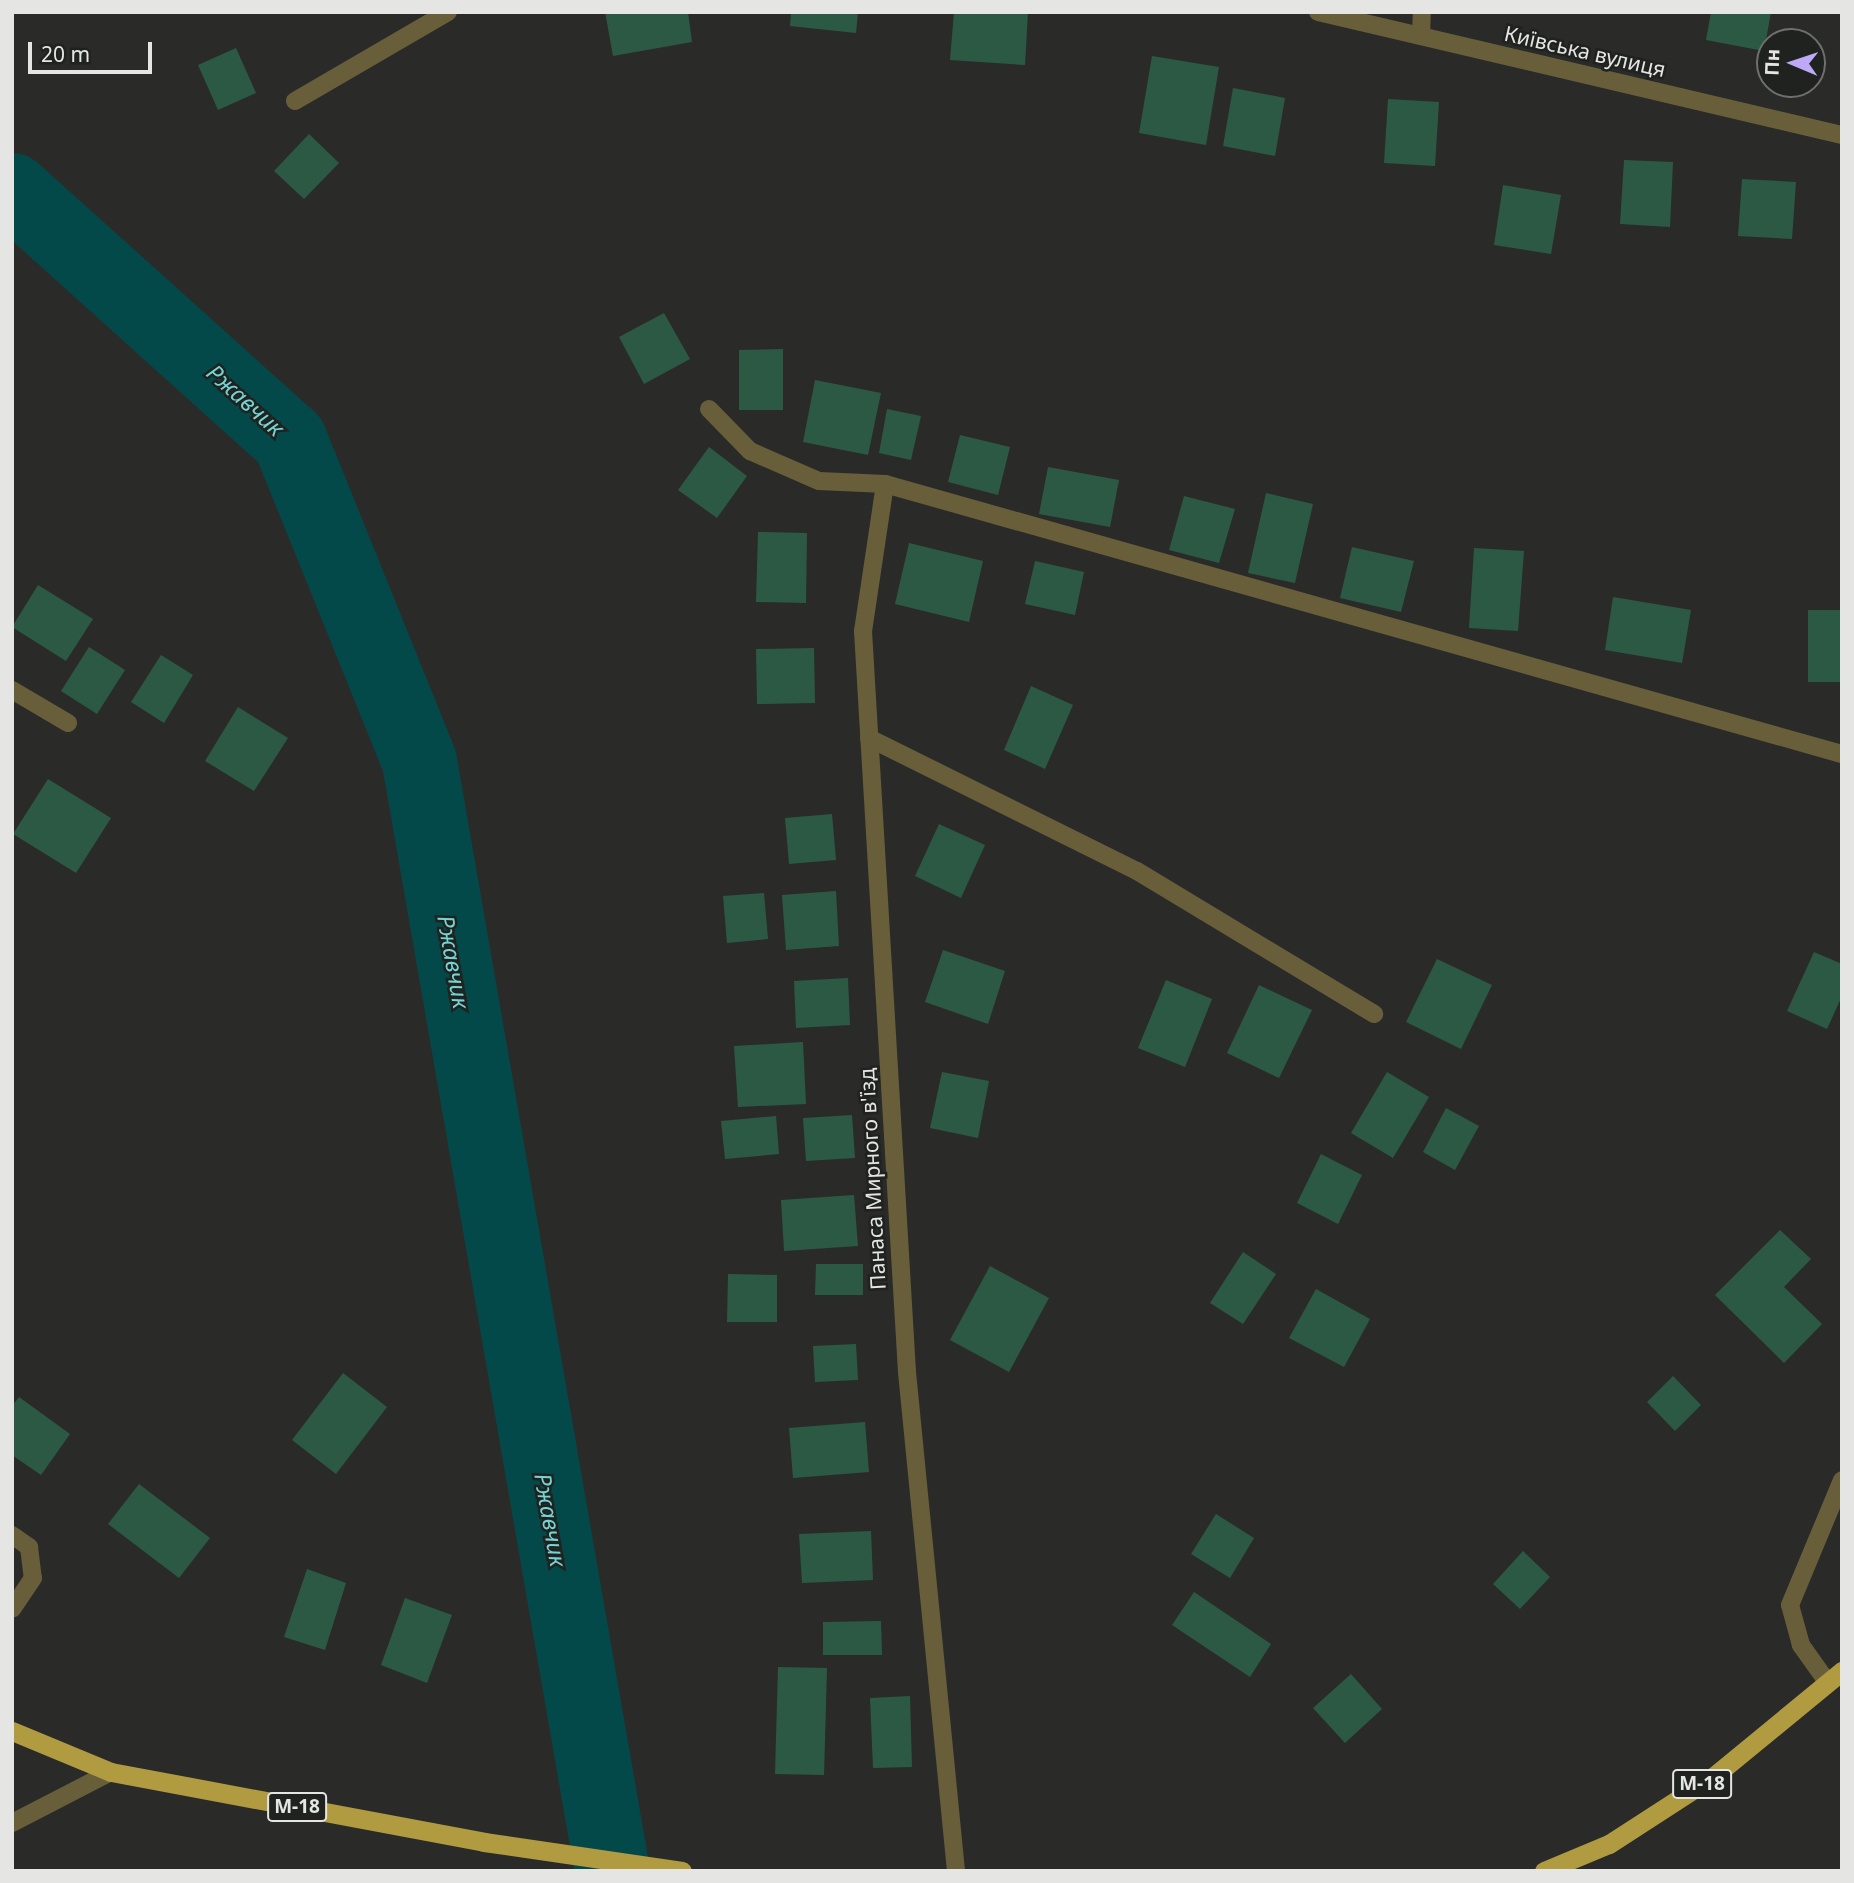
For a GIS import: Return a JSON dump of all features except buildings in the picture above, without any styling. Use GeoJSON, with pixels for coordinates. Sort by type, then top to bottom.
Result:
{"type":"FeatureCollection","features":[{"type":"Feature","properties":{"kind":"highway","name":"М-18"},"geometry":{"type":"LineString","coordinates":[[1544,1871],[1609,1844],[1714,1776],[1835,1677]]}},
{"type":"Feature","properties":{"kind":"highway","name":"М-18"},"geometry":{"type":"LineString","coordinates":[[12,1731],[110,1772],[484,1842],[682,1871]]}},
{"type":"Feature","properties":{"kind":"street"},"geometry":{"type":"LineString","coordinates":[[295,101],[448,12]]}},
{"type":"Feature","properties":{"kind":"street","name":"Київська вулиця"},"geometry":{"type":"LineString","coordinates":[[1318,12],[1842,135]]}},
{"type":"Feature","properties":{"kind":"street"},"geometry":{"type":"LineString","coordinates":[[1421,36],[1422,12]]}},
{"type":"Feature","properties":{"kind":"street"},"geometry":{"type":"LineString","coordinates":[[709,409],[750,451],[807,476],[885,484],[1842,754]]}},
{"type":"Feature","properties":{"kind":"street","name":"Панаса Мирного в'їзд"},"geometry":{"type":"LineString","coordinates":[[885,484],[863,631],[906,1372],[956,1871]]}},
{"type":"Feature","properties":{"kind":"street"},"geometry":{"type":"LineString","coordinates":[[12,690],[68,723]]}},
{"type":"Feature","properties":{"kind":"street"},"geometry":{"type":"LineString","coordinates":[[869,738],[1138,871],[1374,1014]]}},
{"type":"Feature","properties":{"kind":"street"},"geometry":{"type":"LineString","coordinates":[[1835,1677],[1801,1645],[1790,1605],[1842,1480]]}},
{"type":"Feature","properties":{"kind":"street"},"geometry":{"type":"LineString","coordinates":[[12,1535],[29,1547],[33,1578],[12,1609]]}},
{"type":"Feature","properties":{"kind":"street"},"geometry":{"type":"LineString","coordinates":[[12,1823],[110,1772]]}},
{"type":"Feature","properties":{"kind":"waterway","name":"Ржавчик"},"geometry":{"type":"LineString","coordinates":[[12,190],[289,439],[419,761],[612,1871]]}}]}
